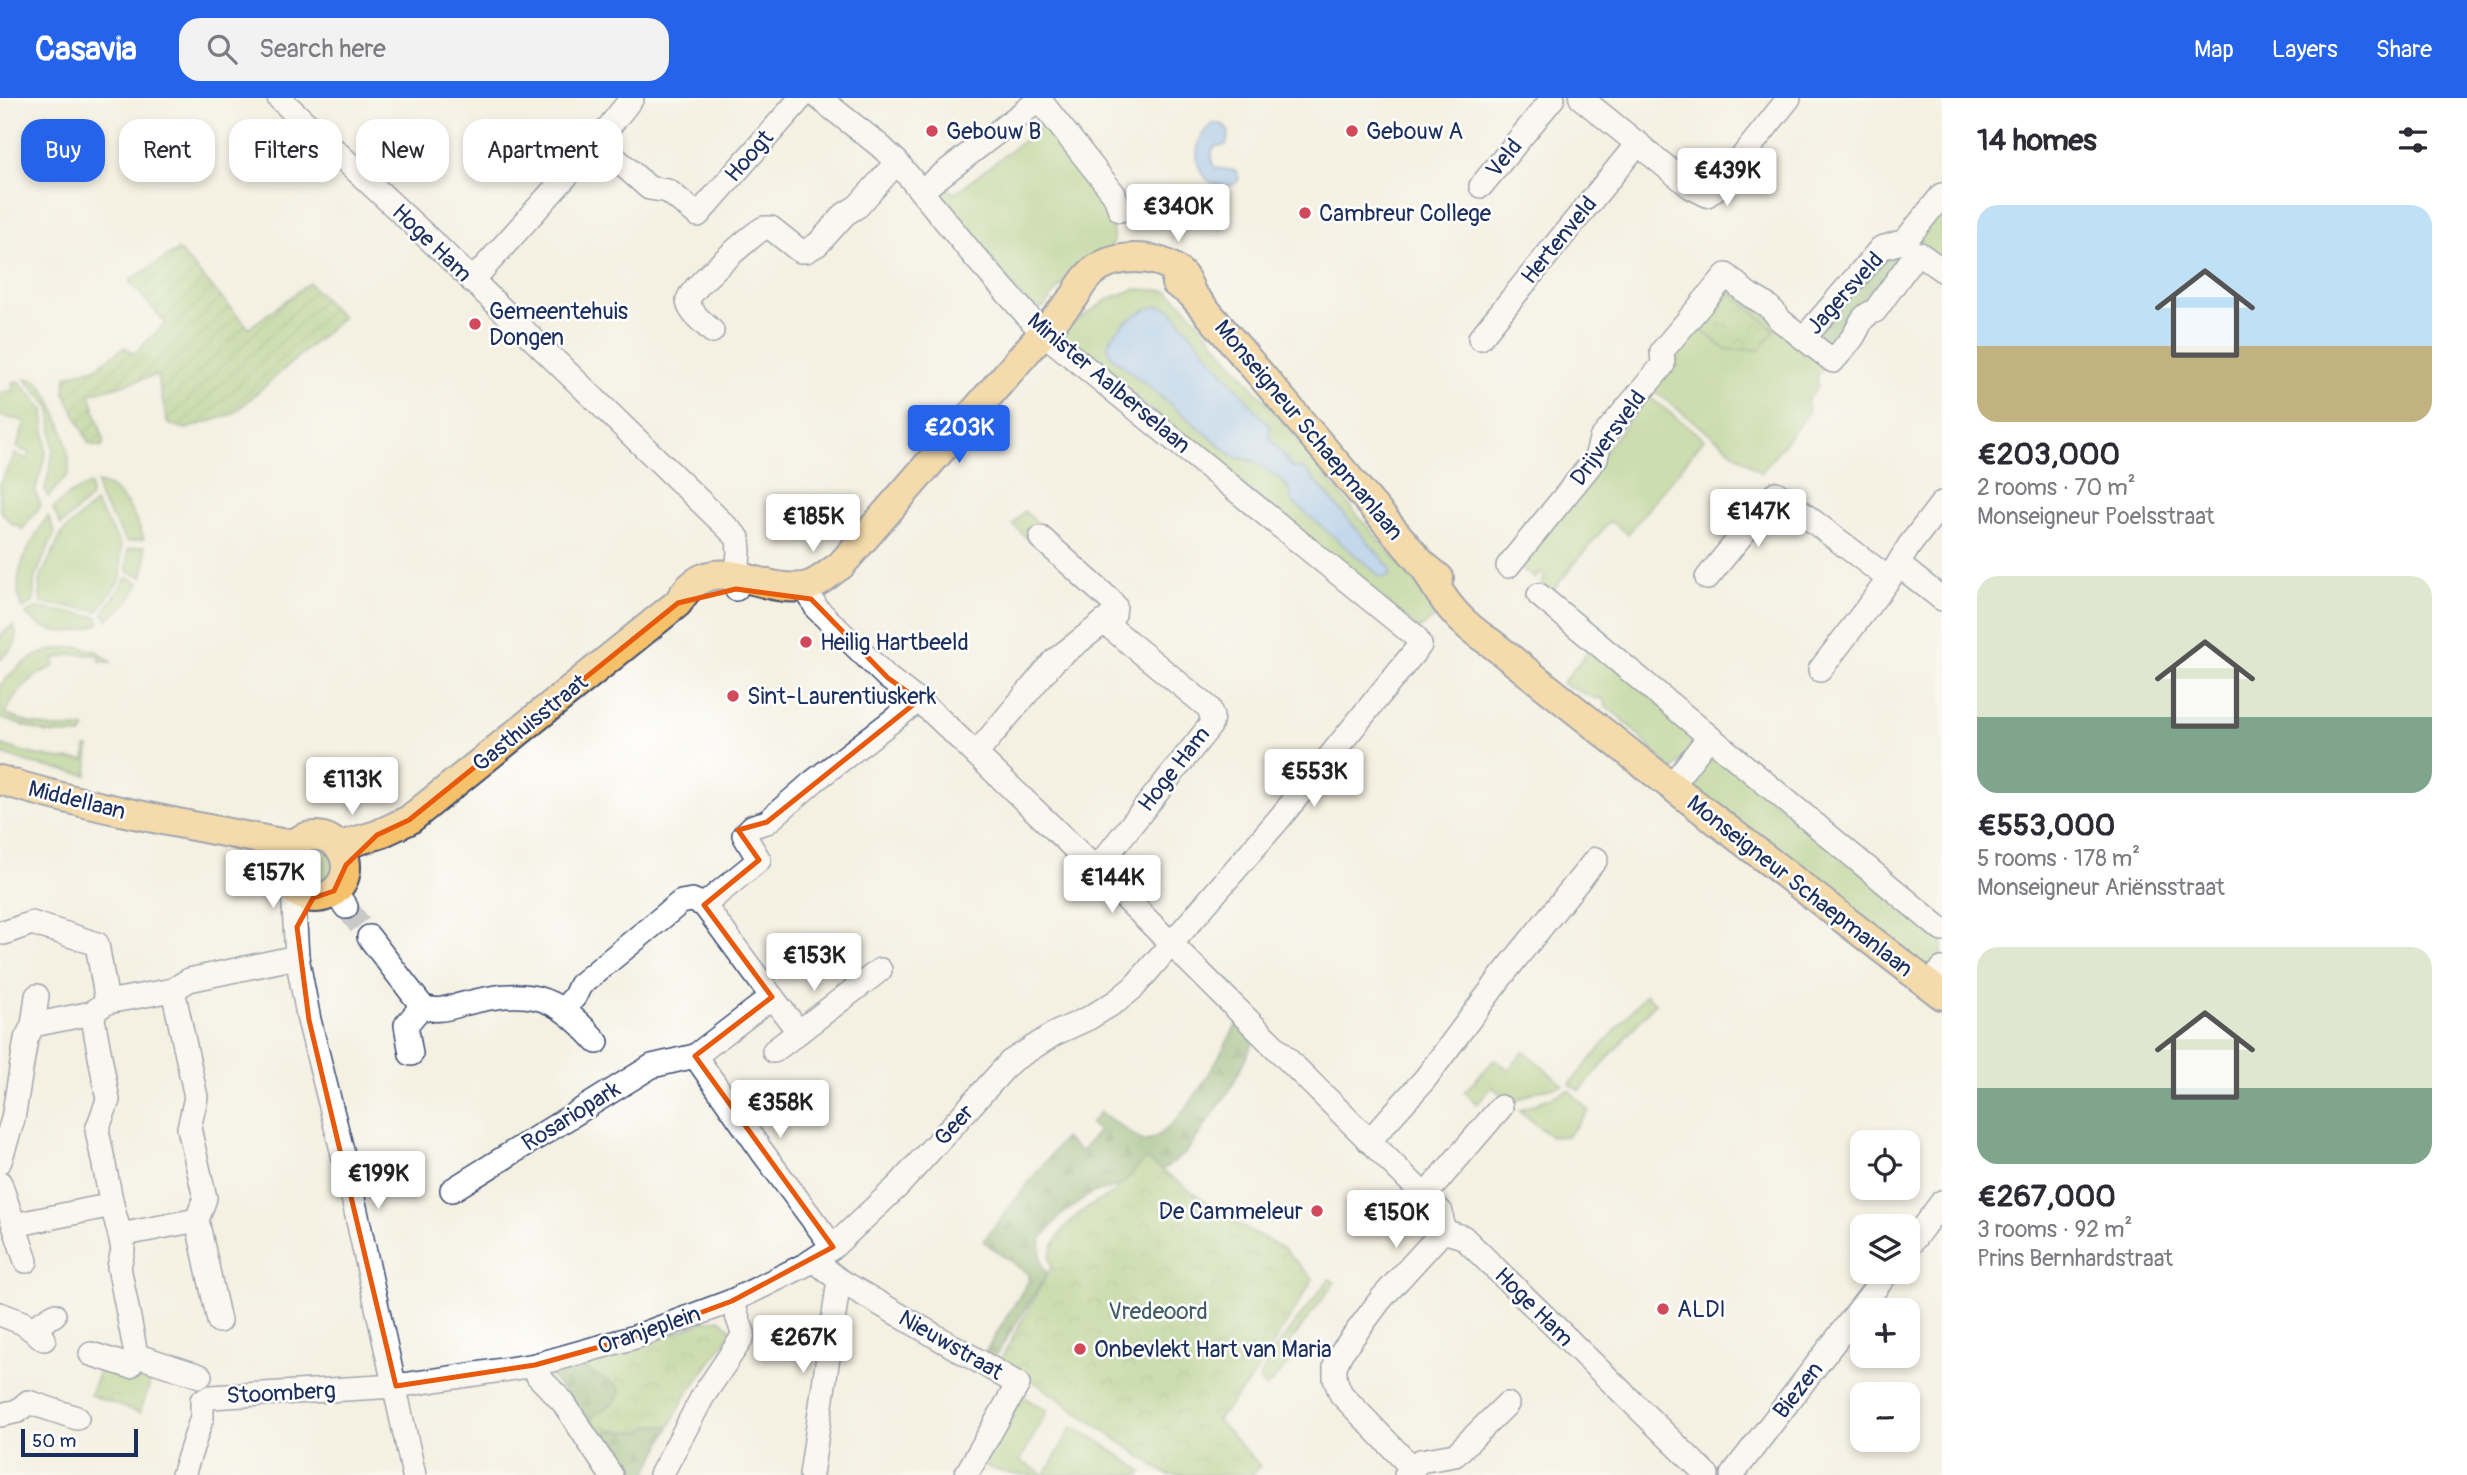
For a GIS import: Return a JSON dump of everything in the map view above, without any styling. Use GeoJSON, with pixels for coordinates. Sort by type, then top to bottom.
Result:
{"type":"FeatureCollection","features":[{"type":"Feature","properties":{"kind":"main road","name":"Monseigneur Schaepmanlaan"},"geometry":{"type":"LineString","coordinates":[[1042,332],[1075,296],[1125,264],[1171,279],[1192,293],[1426,569],[1438,593],[1470,629],[1671,786],[1938,984]]}},
{"type":"Feature","properties":{"kind":"main road"},"geometry":{"type":"LineString","coordinates":[[737,582],[776,585],[808,593],[818,582],[841,566],[1042,332]]}},
{"type":"Feature","properties":{"kind":"main road","name":"Gasthuisstraat"},"geometry":{"type":"LineString","coordinates":[[342,855],[409,820],[678,603],[702,578],[715,574],[737,582]]}},
{"type":"Feature","properties":{"kind":"main road","name":"Middellaan"},"geometry":{"type":"LineString","coordinates":[[0,780],[50,795],[128,811],[154,820],[281,843],[310,882]]}},
{"type":"Feature","properties":{"kind":"main road","name":"Middellaan"},"geometry":{"type":"LineString","coordinates":[[0,800],[116,820],[154,820]]}},
{"type":"Feature","properties":{"kind":"main road","name":"Middellaan"},"geometry":{"type":"LineString","coordinates":[[310,882],[305,837],[317,835],[329,838],[342,855]]}},
{"type":"Feature","properties":{"kind":"main road"},"geometry":{"type":"LineString","coordinates":[[310,882],[345,875],[342,855]]}},
{"type":"Feature","properties":{"kind":"street","name":"Hoge Ham"},"geometry":{"type":"LineString","coordinates":[[279,98],[738,538],[737,582]]}},
{"type":"Feature","properties":{"kind":"street"},"geometry":{"type":"LineString","coordinates":[[615,119],[632,98]]}},
{"type":"Feature","properties":{"kind":"street","name":"Hoogt"},"geometry":{"type":"LineString","coordinates":[[623,165],[649,188],[668,191],[694,219],[801,98]]}},
{"type":"Feature","properties":{"kind":"street","name":"Minister Aalberselaan"},"geometry":{"type":"LineString","coordinates":[[819,98],[869,136],[897,162],[975,257],[1042,332],[1405,627],[1420,645]]}},
{"type":"Feature","properties":{"kind":"street","name":"Veld"},"geometry":{"type":"LineString","coordinates":[[1481,186],[1553,98]]}},
{"type":"Feature","properties":{"kind":"street"},"geometry":{"type":"LineString","coordinates":[[1581,98],[1691,187],[1707,195],[1719,186],[1789,98]]}},
{"type":"Feature","properties":{"kind":"street"},"geometry":{"type":"LineString","coordinates":[[921,191],[1038,99],[1114,194],[1120,210]]}},
{"type":"Feature","properties":{"kind":"street","name":"Hertenveld"},"geometry":{"type":"LineString","coordinates":[[1480,338],[1638,143]]}},
{"type":"Feature","properties":{"kind":"street"},"geometry":{"type":"LineString","coordinates":[[712,331],[690,308],[688,299],[691,291],[764,228],[771,228],[800,251],[814,248],[845,214],[858,206],[897,162]]}},
{"type":"Feature","properties":{"kind":"street"},"geometry":{"type":"LineString","coordinates":[[472,281],[561,182]]}},
{"type":"Feature","properties":{"kind":"street","name":"Jagersveld"},"geometry":{"type":"LineString","coordinates":[[1942,195],[1905,241],[1881,248],[1804,338],[1833,360],[1855,334],[1857,325],[1865,314],[1875,310],[1913,258],[1920,254],[1942,270]]}},
{"type":"Feature","properties":{"kind":"street","name":"Drijversveld"},"geometry":{"type":"LineString","coordinates":[[1508,566],[1597,458],[1601,439],[1663,365],[1662,351],[1726,275],[1768,306],[1780,320],[1804,338]]}},
{"type":"Feature","properties":{"kind":"street"},"geometry":{"type":"LineString","coordinates":[[1707,578],[1776,493],[1894,572],[1942,599]]}},
{"type":"Feature","properties":{"kind":"street"},"geometry":{"type":"LineString","coordinates":[[1820,670],[1942,503]]}},
{"type":"Feature","properties":{"kind":"street"},"geometry":{"type":"LineString","coordinates":[[976,754],[1054,661],[1114,614],[1115,606],[1041,538]]}},
{"type":"Feature","properties":{"kind":"street"},"geometry":{"type":"LineString","coordinates":[[808,593],[817,609],[888,678],[919,700],[1096,869],[1441,1212],[1443,1231],[1381,1299],[1341,1353],[1335,1366],[1335,1379],[1341,1394],[1409,1472],[1420,1461],[1455,1455],[1507,1404]]}},
{"type":"Feature","properties":{"kind":"street"},"geometry":{"type":"LineString","coordinates":[[1539,595],[1942,930]]}},
{"type":"Feature","properties":{"kind":"street","name":"Hoge Ham"},"geometry":{"type":"LineString","coordinates":[[1096,869],[1210,726],[1212,718],[1209,708],[1104,622]]}},
{"type":"Feature","properties":{"kind":"street","name":"Geer"},"geometry":{"type":"LineString","coordinates":[[732,1301],[824,1254],[898,1186],[1010,1062],[1057,1031],[1089,1018],[1117,1001],[1140,981],[1279,819],[1420,645]]}},
{"type":"Feature","properties":{"kind":"street"},"geometry":{"type":"LineString","coordinates":[[704,905],[760,860],[746,841],[744,835],[747,831],[767,822],[814,781],[919,700]]}},
{"type":"Feature","properties":{"kind":"street","name":"Monseigneur Schaepmanlaan"},"geometry":{"type":"LineString","coordinates":[[1671,786],[1709,737]]}},
{"type":"Feature","properties":{"kind":"street"},"geometry":{"type":"LineString","coordinates":[[1369,1141],[1425,1079],[1597,859]]}},
{"type":"Feature","properties":{"kind":"street"},"geometry":{"type":"LineString","coordinates":[[310,882],[297,927],[297,957],[309,1020],[346,1166],[414,1475]]}},
{"type":"Feature","properties":{"kind":"street"},"geometry":{"type":"LineString","coordinates":[[564,1009],[580,985],[681,902],[692,901],[704,905],[799,1032]]}},
{"type":"Feature","properties":{"kind":"street"},"geometry":{"type":"LineString","coordinates":[[0,932],[32,923],[97,944],[99,1008],[108,1100],[97,1130],[123,1250],[119,1267],[132,1358]]}},
{"type":"Feature","properties":{"kind":"street"},"geometry":{"type":"LineString","coordinates":[[369,937],[422,1006],[431,1011],[491,997],[535,998],[564,1009],[578,1020],[597,1042]]}},
{"type":"Feature","properties":{"kind":"street"},"geometry":{"type":"LineString","coordinates":[[33,1025],[173,990],[189,980],[297,957]]}},
{"type":"Feature","properties":{"kind":"street"},"geometry":{"type":"LineString","coordinates":[[774,1051],[880,970]]}},
{"type":"Feature","properties":{"kind":"street"},"geometry":{"type":"LineString","coordinates":[[173,990],[196,1097],[189,1128],[205,1198],[197,1220],[219,1321]]}},
{"type":"Feature","properties":{"kind":"street"},"geometry":{"type":"LineString","coordinates":[[0,1161],[13,1119],[26,1039],[33,1025],[37,996]]}},
{"type":"Feature","properties":{"kind":"street","name":"Rosariopark"},"geometry":{"type":"LineString","coordinates":[[452,1190],[652,1066],[695,1056],[772,997]]}},
{"type":"Feature","properties":{"kind":"street"},"geometry":{"type":"LineString","coordinates":[[411,1054],[406,1025],[422,1006]]}},
{"type":"Feature","properties":{"kind":"street"},"geometry":{"type":"LineString","coordinates":[[695,1056],[762,1153],[824,1254]]}},
{"type":"Feature","properties":{"kind":"street"},"geometry":{"type":"LineString","coordinates":[[1425,1196],[1501,1107]]}},
{"type":"Feature","properties":{"kind":"street"},"geometry":{"type":"LineString","coordinates":[[0,1183],[26,1261]]}},
{"type":"Feature","properties":{"kind":"street"},"geometry":{"type":"LineString","coordinates":[[1920,1231],[1942,1202]]}},
{"type":"Feature","properties":{"kind":"street"},"geometry":{"type":"LineString","coordinates":[[14,1225],[112,1205]]}},
{"type":"Feature","properties":{"kind":"street"},"geometry":{"type":"LineString","coordinates":[[120,1235],[197,1220]]}},
{"type":"Feature","properties":{"kind":"street","name":"Hoge Ham"},"geometry":{"type":"LineString","coordinates":[[1443,1231],[1463,1237],[1707,1475]]}},
{"type":"Feature","properties":{"kind":"street","name":"Nieuwstraat"},"geometry":{"type":"LineString","coordinates":[[824,1254],[839,1280],[1018,1384],[966,1475]]}},
{"type":"Feature","properties":{"kind":"street"},"geometry":{"type":"LineString","coordinates":[[811,1475],[839,1280]]}},
{"type":"Feature","properties":{"kind":"street","name":"Biezen"},"geometry":{"type":"LineString","coordinates":[[1732,1475],[1879,1284]]}},
{"type":"Feature","properties":{"kind":"street"},"geometry":{"type":"LineString","coordinates":[[661,1475],[703,1396],[742,1338],[743,1333],[732,1301]]}},
{"type":"Feature","properties":{"kind":"street","name":"Oranjeplein"},"geometry":{"type":"LineString","coordinates":[[396,1386],[535,1365],[635,1337],[732,1301]]}},
{"type":"Feature","properties":{"kind":"street"},"geometry":{"type":"LineString","coordinates":[[0,1314],[18,1320],[37,1334],[54,1315]]}},
{"type":"Feature","properties":{"kind":"street"},"geometry":{"type":"LineString","coordinates":[[91,1354],[132,1358],[138,1356],[201,1376]]}},
{"type":"Feature","properties":{"kind":"street"},"geometry":{"type":"LineString","coordinates":[[535,1365],[538,1376],[563,1402],[611,1475]]}},
{"type":"Feature","properties":{"kind":"street","name":"Stoomberg"},"geometry":{"type":"LineString","coordinates":[[183,1475],[202,1417],[202,1401],[211,1397],[396,1386]]}},
{"type":"Feature","properties":{"kind":"street"},"geometry":{"type":"LineString","coordinates":[[0,1415],[18,1411],[28,1402],[77,1418]]}},
{"type":"Feature","properties":{"kind":"highlighted area"},"geometry":{"type":"Polygon","coordinates":[[[736,589],[811,599],[888,678],[919,700],[767,822],[738,830],[759,860],[704,905],[772,997],[695,1056],[833,1247],[732,1301],[635,1337],[535,1365],[396,1386],[309,1020],[297,927],[313,898],[334,891],[346,865],[377,835],[409,820],[678,603],[736,589]]]}},
{"type":"Feature","properties":{"kind":"green space"},"geometry":{"type":"Polygon","coordinates":[[[1040,121],[1110,212],[1114,242],[1107,251],[1075,269],[1043,308],[1030,307],[941,195],[947,186],[954,194],[1036,131],[1031,124],[1040,121]]]}},
{"type":"Feature","properties":{"kind":"green space"},"geometry":{"type":"Polygon","coordinates":[[[1942,202],[1942,263],[1911,239],[1942,202]]]}},
{"type":"Feature","properties":{"kind":"green space"},"geometry":{"type":"Polygon","coordinates":[[[178,250],[249,328],[309,283],[342,318],[233,414],[186,429],[168,424],[157,375],[90,394],[104,441],[102,447],[89,444],[65,393],[66,376],[95,368],[125,347],[134,354],[166,323],[129,281],[178,250]]]}},
{"type":"Feature","properties":{"kind":"green space"},"geometry":{"type":"Polygon","coordinates":[[[1883,252],[1909,252],[1834,349],[1815,334],[1883,252]]]}},
{"type":"Feature","properties":{"kind":"green space"},"geometry":{"type":"Polygon","coordinates":[[[1732,287],[1827,363],[1817,376],[1818,386],[1807,401],[1808,413],[1761,473],[1653,390],[1677,361],[1675,350],[1725,289],[1732,287]]]}},
{"type":"Feature","properties":{"kind":"green space"},"geometry":{"type":"Polygon","coordinates":[[[1135,289],[1167,291],[1183,304],[1441,613],[1419,629],[1065,339],[1063,330],[1109,299],[1135,289]],[[1145,309],[1110,340],[1110,355],[1234,457],[1254,462],[1271,471],[1285,484],[1293,502],[1390,568],[1311,476],[1293,467],[1269,436],[1271,428],[1169,309],[1145,309]]]}},
{"type":"Feature","properties":{"kind":"green space"},"geometry":{"type":"Polygon","coordinates":[[[1730,292],[1775,330],[1759,350],[1725,349],[1699,328],[1730,292]]]}},
{"type":"Feature","properties":{"kind":"green space"},"geometry":{"type":"Polygon","coordinates":[[[25,379],[34,379],[48,396],[60,423],[68,453],[68,475],[48,497],[45,490],[53,452],[51,408],[25,379]]]}},
{"type":"Feature","properties":{"kind":"green space"},"geometry":{"type":"Polygon","coordinates":[[[19,381],[44,410],[46,453],[35,492],[41,505],[22,530],[16,524],[14,526],[0,510],[0,483],[15,454],[28,459],[30,453],[17,448],[25,421],[0,416],[0,393],[14,390],[12,383],[19,381]]]}},
{"type":"Feature","properties":{"kind":"green space"},"geometry":{"type":"Polygon","coordinates":[[[1648,396],[1704,439],[1628,534],[1610,521],[1551,592],[1541,584],[1545,577],[1540,573],[1535,579],[1517,564],[1648,396]]]}},
{"type":"Feature","properties":{"kind":"green space"},"geometry":{"type":"Polygon","coordinates":[[[97,483],[106,485],[121,496],[137,521],[144,539],[127,542],[99,497],[97,483]]]}},
{"type":"Feature","properties":{"kind":"green space"},"geometry":{"type":"Polygon","coordinates":[[[90,484],[91,497],[61,525],[53,509],[68,495],[90,484]]]}},
{"type":"Feature","properties":{"kind":"green space"},"geometry":{"type":"Polygon","coordinates":[[[95,503],[121,545],[121,578],[98,611],[41,603],[39,581],[62,533],[95,503]]]}},
{"type":"Feature","properties":{"kind":"green space"},"geometry":{"type":"Polygon","coordinates":[[[1024,511],[1045,529],[1031,542],[1013,525],[1024,511]]]}},
{"type":"Feature","properties":{"kind":"green space"},"geometry":{"type":"Polygon","coordinates":[[[48,516],[55,532],[34,580],[34,601],[23,609],[18,585],[23,561],[48,516]]]}},
{"type":"Feature","properties":{"kind":"green space"},"geometry":{"type":"Polygon","coordinates":[[[145,546],[146,561],[142,577],[127,571],[128,549],[145,546]]]}},
{"type":"Feature","properties":{"kind":"green space"},"geometry":{"type":"Polygon","coordinates":[[[127,577],[139,583],[127,603],[107,620],[103,613],[127,577]]]}},
{"type":"Feature","properties":{"kind":"green space"},"geometry":{"type":"Polygon","coordinates":[[[36,608],[98,617],[100,623],[81,630],[52,630],[43,627],[26,614],[36,608]]]}},
{"type":"Feature","properties":{"kind":"green space"},"geometry":{"type":"Polygon","coordinates":[[[13,625],[16,641],[0,660],[0,636],[13,625]]]}},
{"type":"Feature","properties":{"kind":"green space"},"geometry":{"type":"Polygon","coordinates":[[[79,647],[97,651],[111,662],[100,662],[99,655],[74,654],[53,659],[55,666],[25,685],[5,714],[52,728],[85,728],[81,735],[47,733],[0,718],[0,686],[16,669],[45,652],[79,647]]]}},
{"type":"Feature","properties":{"kind":"green space"},"geometry":{"type":"Polygon","coordinates":[[[1592,647],[1698,737],[1673,771],[1599,697],[1596,699],[1562,683],[1592,647]]]}},
{"type":"Feature","properties":{"kind":"green space"},"geometry":{"type":"Polygon","coordinates":[[[0,744],[32,754],[74,760],[85,760],[86,747],[89,747],[87,775],[28,763],[0,753],[0,744]]]}},
{"type":"Feature","properties":{"kind":"green space"},"geometry":{"type":"Polygon","coordinates":[[[1710,749],[1942,937],[1942,955],[1928,971],[1682,781],[1710,749]]]}},
{"type":"Feature","properties":{"kind":"green space"},"geometry":{"type":"Polygon","coordinates":[[[315,848],[328,853],[333,866],[328,879],[315,884],[302,879],[297,866],[302,853],[315,848]]]}},
{"type":"Feature","properties":{"kind":"green space"},"geometry":{"type":"Polygon","coordinates":[[[1646,994],[1655,1003],[1580,1091],[1570,1084],[1646,994]]]}},
{"type":"Feature","properties":{"kind":"green space"},"geometry":{"type":"Polygon","coordinates":[[[1238,1022],[1254,1041],[1231,1088],[1186,1153],[1147,1178],[1092,1193],[1059,1217],[1042,1238],[1040,1247],[1041,1263],[1047,1274],[993,1360],[984,1354],[1028,1282],[1029,1275],[983,1241],[1064,1138],[1081,1152],[1098,1131],[1090,1124],[1100,1112],[1144,1142],[1172,1124],[1198,1091],[1238,1022]]]}},
{"type":"Feature","properties":{"kind":"green space"},"geometry":{"type":"Polygon","coordinates":[[[1524,1051],[1563,1085],[1536,1091],[1512,1103],[1492,1087],[1477,1104],[1464,1092],[1495,1059],[1509,1070],[1524,1051]]]}},
{"type":"Feature","properties":{"kind":"green space"},"geometry":{"type":"Polygon","coordinates":[[[1569,1090],[1589,1111],[1567,1136],[1551,1137],[1519,1110],[1569,1090]]]}},
{"type":"Feature","properties":{"kind":"green space","name":"Vredeoord"},"geometry":{"type":"Polygon","coordinates":[[[1146,1159],[1242,1227],[1283,1248],[1313,1279],[1254,1376],[1217,1420],[1260,1466],[1253,1475],[1168,1475],[1001,1359],[1052,1266],[1049,1257],[1058,1237],[1078,1214],[1115,1191],[1146,1159]]]}},
{"type":"Feature","properties":{"kind":"green space"},"geometry":{"type":"Polygon","coordinates":[[[1329,1279],[1335,1282],[1289,1344],[1298,1353],[1266,1388],[1259,1380],[1272,1353],[1329,1279]]]}},
{"type":"Feature","properties":{"kind":"green space"},"geometry":{"type":"Polygon","coordinates":[[[720,1319],[733,1331],[685,1397],[670,1426],[653,1425],[638,1432],[608,1430],[602,1434],[590,1420],[611,1405],[621,1392],[613,1383],[582,1366],[636,1349],[704,1321],[720,1319]]]}},
{"type":"Feature","properties":{"kind":"green space"},"geometry":{"type":"Polygon","coordinates":[[[103,1361],[151,1380],[140,1413],[90,1395],[103,1361]]]}},
{"type":"Feature","properties":{"kind":"green space"},"geometry":{"type":"Polygon","coordinates":[[[582,1366],[614,1384],[621,1393],[614,1402],[590,1420],[551,1377],[582,1366]]]}},
{"type":"Feature","properties":{"kind":"green space"},"geometry":{"type":"Polygon","coordinates":[[[1022,1396],[1047,1411],[1020,1461],[1045,1475],[1011,1474],[981,1464],[1022,1396]]]}},
{"type":"Feature","properties":{"kind":"green space"},"geometry":{"type":"Polygon","coordinates":[[[653,1425],[670,1426],[646,1475],[624,1475],[602,1434],[612,1431],[633,1432],[653,1425]]]}},
{"type":"Feature","properties":{"kind":"green space"},"geometry":{"type":"Polygon","coordinates":[[[1072,1427],[1094,1438],[1142,1471],[1141,1475],[1045,1475],[1072,1427]]]}},
{"type":"Feature","properties":{"kind":"water"},"geometry":{"type":"Polygon","coordinates":[[[1215,123],[1223,125],[1229,132],[1226,145],[1216,146],[1212,150],[1212,163],[1216,168],[1236,171],[1239,179],[1232,185],[1217,185],[1208,180],[1198,163],[1200,140],[1215,123]]]}},
{"type":"Feature","properties":{"kind":"water"},"geometry":{"type":"Polygon","coordinates":[[[1161,306],[1170,309],[1271,428],[1269,436],[1292,467],[1303,469],[1311,476],[1390,568],[1390,576],[1381,577],[1293,502],[1289,488],[1282,480],[1252,460],[1235,457],[1110,355],[1108,345],[1116,331],[1145,310],[1161,306]]]}},
{"type":"Feature","properties":{"kind":"tunnel"},"geometry":{"type":"LineString","coordinates":[[346,907],[369,937]]}},
{"type":"Feature","properties":{"kind":"place","name":"Gebouw B"},"geometry":{"type":"Point","coordinates":[932,131]}},
{"type":"Feature","properties":{"kind":"place","name":"Gebouw A"},"geometry":{"type":"Point","coordinates":[1352,131]}},
{"type":"Feature","properties":{"kind":"place","name":"Cambreur College"},"geometry":{"type":"Point","coordinates":[1305,213]}},
{"type":"Feature","properties":{"kind":"place","name":"Gemeentehuis Dongen"},"geometry":{"type":"Point","coordinates":[475,324]}},
{"type":"Feature","properties":{"kind":"place","name":"Heilig Hartbeeld"},"geometry":{"type":"Point","coordinates":[806,642]}},
{"type":"Feature","properties":{"kind":"place","name":"Sint-Laurentiuskerk"},"geometry":{"type":"Point","coordinates":[733,696]}},
{"type":"Feature","properties":{"kind":"place","name":"De Cammeleur"},"geometry":{"type":"Point","coordinates":[1317,1211]}},
{"type":"Feature","properties":{"kind":"place","name":"ALDI"},"geometry":{"type":"Point","coordinates":[1663,1309]}},
{"type":"Feature","properties":{"kind":"place","name":"Onbevlekt Hart van Maria"},"geometry":{"type":"Point","coordinates":[1080,1349]}}]}
